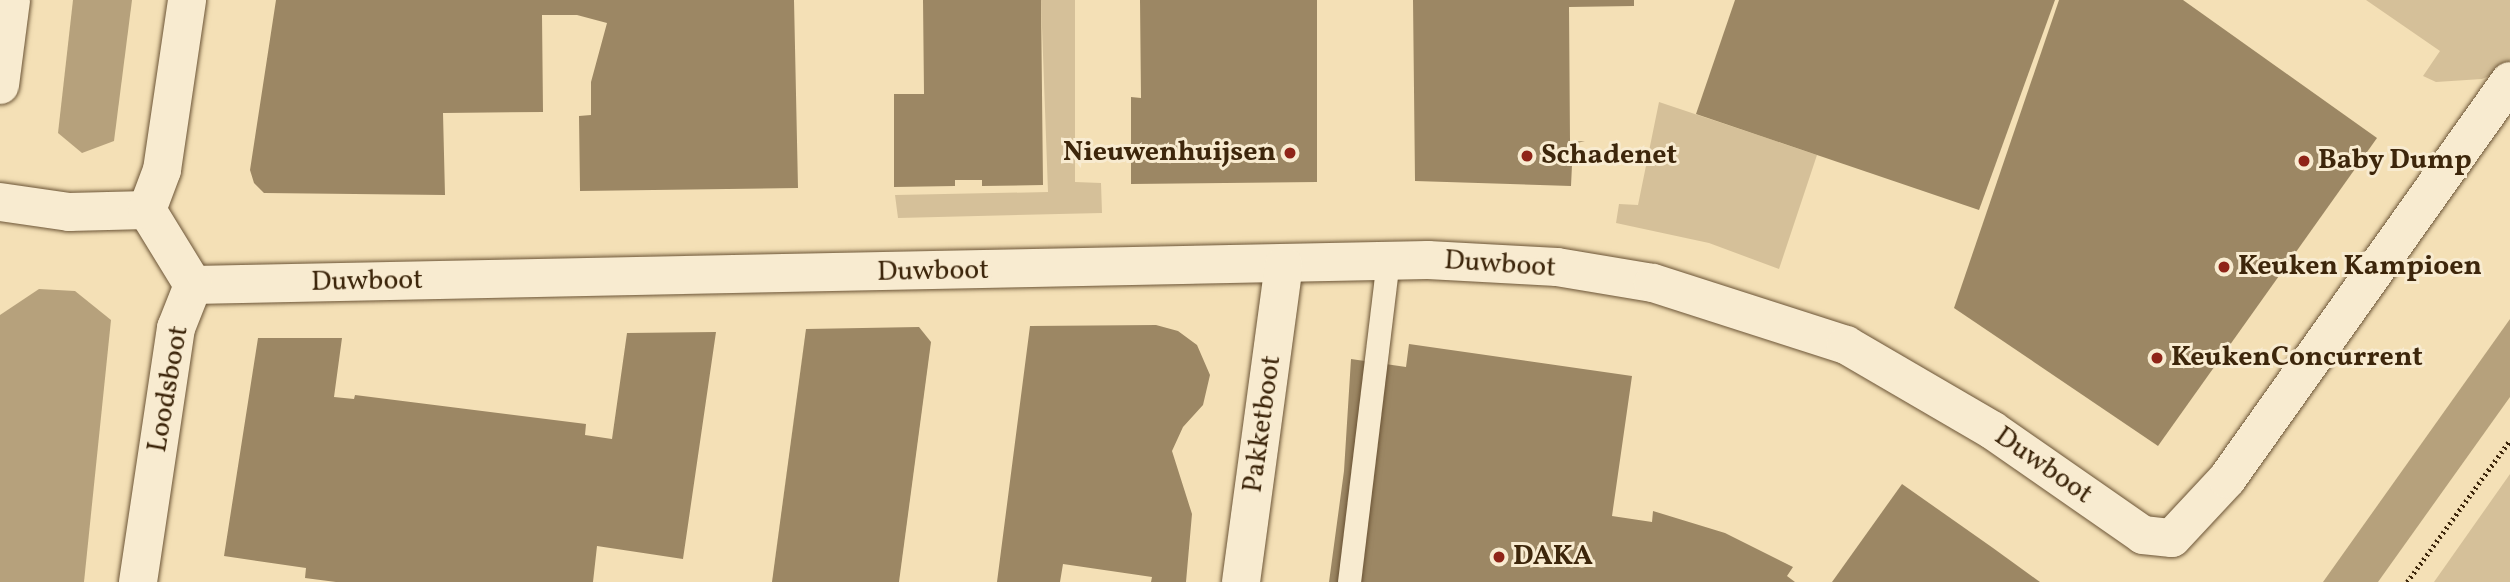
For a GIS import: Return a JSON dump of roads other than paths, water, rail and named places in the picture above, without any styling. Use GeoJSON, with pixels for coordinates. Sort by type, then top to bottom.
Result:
{"type":"FeatureCollection","features":[{"type":"Feature","properties":{"kind":"street"},"geometry":{"type":"LineString","coordinates":[[0,85],[11,0]]}},
{"type":"Feature","properties":{"kind":"street"},"geometry":{"type":"LineString","coordinates":[[147,210],[162,170],[187,0]]}},
{"type":"Feature","properties":{"kind":"street","name":"Duwboot"},"geometry":{"type":"LineString","coordinates":[[193,285],[1388,262],[1558,267],[1653,284],[1846,345],[1992,430],[2143,535],[2172,538],[2227,479],[2510,81]]}},
{"type":"Feature","properties":{"kind":"street"},"geometry":{"type":"LineString","coordinates":[[0,202],[69,212],[147,210]]}},
{"type":"Feature","properties":{"kind":"street"},"geometry":{"type":"LineString","coordinates":[[147,210],[193,285]]}},
{"type":"Feature","properties":{"kind":"street","name":"Pakketboot"},"geometry":{"type":"LineString","coordinates":[[1241,582],[1284,266]]}},
{"type":"Feature","properties":{"kind":"street","name":"Loodsboot"},"geometry":{"type":"LineString","coordinates":[[138,582],[176,328],[193,285]]}},
{"type":"Feature","properties":{"kind":"lane"},"geometry":{"type":"LineString","coordinates":[[1349,582],[1388,262]]}},
{"type":"Feature","properties":{"kind":"place","name":"Nieuwenhuijsen"},"geometry":{"type":"Point","coordinates":[1290,153]}},
{"type":"Feature","properties":{"kind":"place","name":"Schadenet"},"geometry":{"type":"Point","coordinates":[1527,156]}},
{"type":"Feature","properties":{"kind":"place","name":"Baby Dump"},"geometry":{"type":"Point","coordinates":[2304,161]}},
{"type":"Feature","properties":{"kind":"place","name":"Keuken Kampioen"},"geometry":{"type":"Point","coordinates":[2224,267]}},
{"type":"Feature","properties":{"kind":"place","name":"KeukenConcurrent"},"geometry":{"type":"Point","coordinates":[2157,358]}},
{"type":"Feature","properties":{"kind":"place","name":"DAKA"},"geometry":{"type":"Point","coordinates":[1499,557]}}]}
